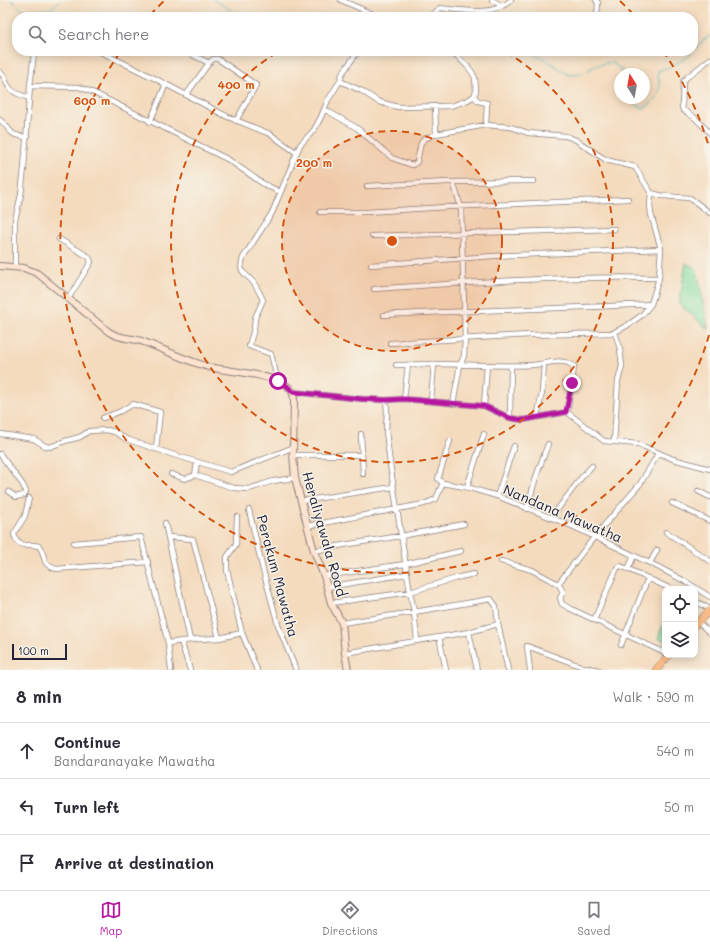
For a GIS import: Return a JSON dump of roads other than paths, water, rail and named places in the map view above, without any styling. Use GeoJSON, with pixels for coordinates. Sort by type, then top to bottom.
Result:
{"type":"FeatureCollection","features":[{"type":"Feature","properties":{"kind":"main road"},"geometry":{"type":"LineString","coordinates":[[698,622],[710,609]]}},
{"type":"Feature","properties":{"kind":"main road"},"geometry":{"type":"LineString","coordinates":[[659,669],[667,658]]}},
{"type":"Feature","properties":{"kind":"street"},"geometry":{"type":"LineString","coordinates":[[341,0],[368,12]]}},
{"type":"Feature","properties":{"kind":"street"},"geometry":{"type":"LineString","coordinates":[[492,0],[502,6]]}},
{"type":"Feature","properties":{"kind":"street"},"geometry":{"type":"LineString","coordinates":[[436,12],[440,8],[476,11],[498,8],[511,0]]}},
{"type":"Feature","properties":{"kind":"street"},"geometry":{"type":"LineString","coordinates":[[596,0],[598,3],[597,12]]}},
{"type":"Feature","properties":{"kind":"street"},"geometry":{"type":"LineString","coordinates":[[15,267],[15,220],[21,195],[34,56]]}},
{"type":"Feature","properties":{"kind":"street"},"geometry":{"type":"LineString","coordinates":[[109,56],[186,94],[236,121],[270,134],[297,153]]}},
{"type":"Feature","properties":{"kind":"street"},"geometry":{"type":"LineString","coordinates":[[195,56],[209,63]]}},
{"type":"Feature","properties":{"kind":"street"},"geometry":{"type":"LineString","coordinates":[[355,56],[342,74],[340,81],[328,100],[314,130],[300,145],[272,213],[246,252],[240,266],[243,273],[254,282],[263,300],[255,318],[254,329],[249,346],[271,354],[276,374],[293,392],[484,406],[510,418],[523,420],[566,412],[604,441],[638,444],[658,454],[710,469]]}},
{"type":"Feature","properties":{"kind":"street"},"geometry":{"type":"LineString","coordinates":[[340,81],[362,91],[380,102],[398,107],[451,106],[468,100],[474,96],[476,91],[475,78],[468,67],[457,56]]}},
{"type":"Feature","properties":{"kind":"street"},"geometry":{"type":"LineString","coordinates":[[186,94],[209,63],[213,59],[218,59],[256,85],[236,121]]}},
{"type":"Feature","properties":{"kind":"street"},"geometry":{"type":"LineString","coordinates":[[710,59],[683,82],[682,107],[683,110],[694,117],[710,133]]}},
{"type":"Feature","properties":{"kind":"street"},"geometry":{"type":"LineString","coordinates":[[0,72],[5,77],[12,91],[26,97]]}},
{"type":"Feature","properties":{"kind":"street"},"geometry":{"type":"LineString","coordinates":[[150,122],[166,84]]}},
{"type":"Feature","properties":{"kind":"street"},"geometry":{"type":"LineString","coordinates":[[30,86],[79,87],[229,160],[262,183],[280,192]]}},
{"type":"Feature","properties":{"kind":"street"},"geometry":{"type":"LineString","coordinates":[[474,96],[478,101],[487,103],[486,125]]}},
{"type":"Feature","properties":{"kind":"street"},"geometry":{"type":"LineString","coordinates":[[435,106],[436,134]]}},
{"type":"Feature","properties":{"kind":"street"},"geometry":{"type":"LineString","coordinates":[[324,109],[357,128],[392,158],[408,164],[417,162],[420,147],[424,139],[436,134],[486,125],[528,132],[566,136],[576,140],[606,160],[635,167],[651,193],[651,214],[661,249],[659,278],[651,304],[642,315],[628,325],[615,332],[465,338],[390,343]]}},
{"type":"Feature","properties":{"kind":"street"},"geometry":{"type":"LineString","coordinates":[[0,120],[7,126],[11,133],[27,137]]}},
{"type":"Feature","properties":{"kind":"street"},"geometry":{"type":"LineString","coordinates":[[367,186],[453,182],[534,181]]}},
{"type":"Feature","properties":{"kind":"street"},"geometry":{"type":"LineString","coordinates":[[453,182],[461,207],[462,282],[465,338],[464,356],[460,365],[453,404]]}},
{"type":"Feature","properties":{"kind":"street"},"geometry":{"type":"LineString","coordinates":[[651,193],[663,196],[690,198],[710,213]]}},
{"type":"Feature","properties":{"kind":"street"},"geometry":{"type":"LineString","coordinates":[[320,212],[367,212],[628,199]]}},
{"type":"Feature","properties":{"kind":"street"},"geometry":{"type":"LineString","coordinates":[[372,236],[614,229]]}},
{"type":"Feature","properties":{"kind":"street"},"geometry":{"type":"LineString","coordinates":[[59,239],[91,259],[91,262],[68,299]]}},
{"type":"Feature","properties":{"kind":"street"},"geometry":{"type":"LineString","coordinates":[[371,265],[462,258],[661,249]]}},
{"type":"Feature","properties":{"kind":"street"},"geometry":{"type":"LineString","coordinates":[[0,266],[15,267],[37,273],[109,332],[120,338],[142,341],[192,362],[209,367],[259,376],[278,381],[287,386]]}},
{"type":"Feature","properties":{"kind":"street"},"geometry":{"type":"LineString","coordinates":[[374,289],[462,282],[612,277],[659,278]]}},
{"type":"Feature","properties":{"kind":"street"},"geometry":{"type":"LineString","coordinates":[[384,315],[463,310],[599,307],[651,304]]}},
{"type":"Feature","properties":{"kind":"street"},"geometry":{"type":"LineString","coordinates":[[614,442],[618,381],[622,366],[620,349],[615,332]]}},
{"type":"Feature","properties":{"kind":"street"},"geometry":{"type":"LineString","coordinates":[[396,365],[434,364],[511,366],[544,364],[555,361],[568,362],[574,366],[566,412]]}},
{"type":"Feature","properties":{"kind":"street"},"geometry":{"type":"LineString","coordinates":[[431,401],[434,364]]}},
{"type":"Feature","properties":{"kind":"street"},"geometry":{"type":"LineString","coordinates":[[537,417],[542,393],[544,364]]}},
{"type":"Feature","properties":{"kind":"street"},"geometry":{"type":"LineString","coordinates":[[404,399],[408,365]]}},
{"type":"Feature","properties":{"kind":"street"},"geometry":{"type":"LineString","coordinates":[[484,406],[487,366]]}},
{"type":"Feature","properties":{"kind":"street"},"geometry":{"type":"LineString","coordinates":[[510,418],[511,366]]}},
{"type":"Feature","properties":{"kind":"street","name":"Heraliyawala Road"},"geometry":{"type":"LineString","coordinates":[[293,392],[293,455],[295,478],[314,551],[324,576],[331,603],[342,623],[348,670]]}},
{"type":"Feature","properties":{"kind":"street"},"geometry":{"type":"LineString","coordinates":[[386,400],[386,431],[393,487],[414,612],[417,640]]}},
{"type":"Feature","properties":{"kind":"street"},"geometry":{"type":"LineString","coordinates":[[104,418],[133,404],[160,412],[156,449]]}},
{"type":"Feature","properties":{"kind":"street"},"geometry":{"type":"LineString","coordinates":[[0,434],[34,439],[50,448],[65,441],[80,437],[89,430],[107,430],[115,432],[126,439],[231,472],[294,447]]}},
{"type":"Feature","properties":{"kind":"street"},"geometry":{"type":"LineString","coordinates":[[362,434],[363,474]]}},
{"type":"Feature","properties":{"kind":"street"},"geometry":{"type":"LineString","coordinates":[[466,487],[484,434]]}},
{"type":"Feature","properties":{"kind":"street"},"geometry":{"type":"LineString","coordinates":[[307,526],[397,510],[424,504],[436,499],[443,483],[438,478],[450,441]]}},
{"type":"Feature","properties":{"kind":"street"},"geometry":{"type":"LineString","coordinates":[[527,509],[536,477],[548,444]]}},
{"type":"Feature","properties":{"kind":"street"},"geometry":{"type":"LineString","coordinates":[[497,496],[514,446]]}},
{"type":"Feature","properties":{"kind":"street"},"geometry":{"type":"LineString","coordinates":[[0,454],[23,485],[26,492],[24,495],[16,497],[9,492]]}},
{"type":"Feature","properties":{"kind":"street"},"geometry":{"type":"LineString","coordinates":[[558,584],[595,536],[640,484],[658,454]]}},
{"type":"Feature","properties":{"kind":"street"},"geometry":{"type":"LineString","coordinates":[[293,455],[362,455]]}},
{"type":"Feature","properties":{"kind":"street"},"geometry":{"type":"LineString","coordinates":[[195,475],[197,462]]}},
{"type":"Feature","properties":{"kind":"street"},"geometry":{"type":"LineString","coordinates":[[551,518],[581,478],[592,466]]}},
{"type":"Feature","properties":{"kind":"street"},"geometry":{"type":"LineString","coordinates":[[171,474],[185,479],[195,475],[234,488],[249,489],[273,482],[295,478]]}},
{"type":"Feature","properties":{"kind":"street","name":"Nandana Mawatha"},"geometry":{"type":"LineString","coordinates":[[443,483],[466,487],[497,496],[595,536],[688,583],[710,597]]}},
{"type":"Feature","properties":{"kind":"street"},"geometry":{"type":"LineString","coordinates":[[301,501],[393,487]]}},
{"type":"Feature","properties":{"kind":"street"},"geometry":{"type":"LineString","coordinates":[[698,491],[710,497]]}},
{"type":"Feature","properties":{"kind":"street"},"geometry":{"type":"LineString","coordinates":[[29,498],[25,516],[14,534],[16,541],[20,545],[39,546],[44,552],[44,561],[48,566],[56,569],[148,562]]}},
{"type":"Feature","properties":{"kind":"street"},"geometry":{"type":"LineString","coordinates":[[672,503],[710,521]]}},
{"type":"Feature","properties":{"kind":"street","name":"Perakum Mawatha"},"geometry":{"type":"LineString","coordinates":[[249,510],[263,570],[279,628],[296,670]]}},
{"type":"Feature","properties":{"kind":"street"},"geometry":{"type":"LineString","coordinates":[[237,517],[236,544],[227,557],[227,570],[242,633],[257,670]]}},
{"type":"Feature","properties":{"kind":"street"},"geometry":{"type":"LineString","coordinates":[[165,523],[190,640]]}},
{"type":"Feature","properties":{"kind":"street"},"geometry":{"type":"LineString","coordinates":[[314,551],[464,524]]}},
{"type":"Feature","properties":{"kind":"street"},"geometry":{"type":"LineString","coordinates":[[666,532],[710,561]]}},
{"type":"Feature","properties":{"kind":"street"},"geometry":{"type":"LineString","coordinates":[[74,543],[141,537],[168,643],[171,670]]}},
{"type":"Feature","properties":{"kind":"street"},"geometry":{"type":"LineString","coordinates":[[168,537],[193,539],[218,638]]}},
{"type":"Feature","properties":{"kind":"street"},"geometry":{"type":"LineString","coordinates":[[650,564],[657,550]]}},
{"type":"Feature","properties":{"kind":"street"},"geometry":{"type":"LineString","coordinates":[[324,576],[405,564],[461,551]]}},
{"type":"Feature","properties":{"kind":"street"},"geometry":{"type":"LineString","coordinates":[[628,569],[634,556]]}},
{"type":"Feature","properties":{"kind":"street"},"geometry":{"type":"LineString","coordinates":[[501,561],[532,570],[558,584],[563,592],[560,598],[562,604],[662,652]]}},
{"type":"Feature","properties":{"kind":"street"},"geometry":{"type":"LineString","coordinates":[[594,620],[617,568],[620,566],[665,586]]}},
{"type":"Feature","properties":{"kind":"street"},"geometry":{"type":"LineString","coordinates":[[327,587],[407,574]]}},
{"type":"Feature","properties":{"kind":"street"},"geometry":{"type":"LineString","coordinates":[[331,603],[410,592],[460,576],[474,574]]}},
{"type":"Feature","properties":{"kind":"street"},"geometry":{"type":"LineString","coordinates":[[621,645],[624,634],[648,578]]}},
{"type":"Feature","properties":{"kind":"street"},"geometry":{"type":"LineString","coordinates":[[342,623],[491,599],[496,606],[498,624],[508,670]]}},
{"type":"Feature","properties":{"kind":"street"},"geometry":{"type":"LineString","coordinates":[[698,603],[710,609]]}},
{"type":"Feature","properties":{"kind":"street"},"geometry":{"type":"LineString","coordinates":[[345,653],[468,632],[498,624]]}},
{"type":"Feature","properties":{"kind":"street"},"geometry":{"type":"LineString","coordinates":[[698,625],[710,633]]}},
{"type":"Feature","properties":{"kind":"street"},"geometry":{"type":"LineString","coordinates":[[468,632],[477,670]]}},
{"type":"Feature","properties":{"kind":"street"},"geometry":{"type":"LineString","coordinates":[[168,643],[218,638],[242,633]]}},
{"type":"Feature","properties":{"kind":"street"},"geometry":{"type":"LineString","coordinates":[[439,637],[446,670]]}},
{"type":"Feature","properties":{"kind":"street"},"geometry":{"type":"LineString","coordinates":[[181,641],[190,670]]}},
{"type":"Feature","properties":{"kind":"street"},"geometry":{"type":"LineString","coordinates":[[530,670],[527,646],[583,667],[599,670]]}},
{"type":"Feature","properties":{"kind":"waterway"},"geometry":{"type":"LineString","coordinates":[[11,0],[23,10],[50,10],[59,0]]}},
{"type":"Feature","properties":{"kind":"waterway"},"geometry":{"type":"LineString","coordinates":[[214,0],[234,12]]}},
{"type":"Feature","properties":{"kind":"waterway"},"geometry":{"type":"LineString","coordinates":[[698,47],[710,36]]}},
{"type":"Feature","properties":{"kind":"waterway"},"geometry":{"type":"LineString","coordinates":[[538,56],[569,75],[582,74],[595,66],[611,62],[620,68]]}},
{"type":"Feature","properties":{"kind":"waterway"},"geometry":{"type":"LineString","coordinates":[[650,104],[657,97],[660,90],[658,71],[676,64],[688,56]]}},
{"type":"Feature","properties":{"kind":"waterway"},"geometry":{"type":"LineString","coordinates":[[636,104],[643,108],[650,104]]}}]}
